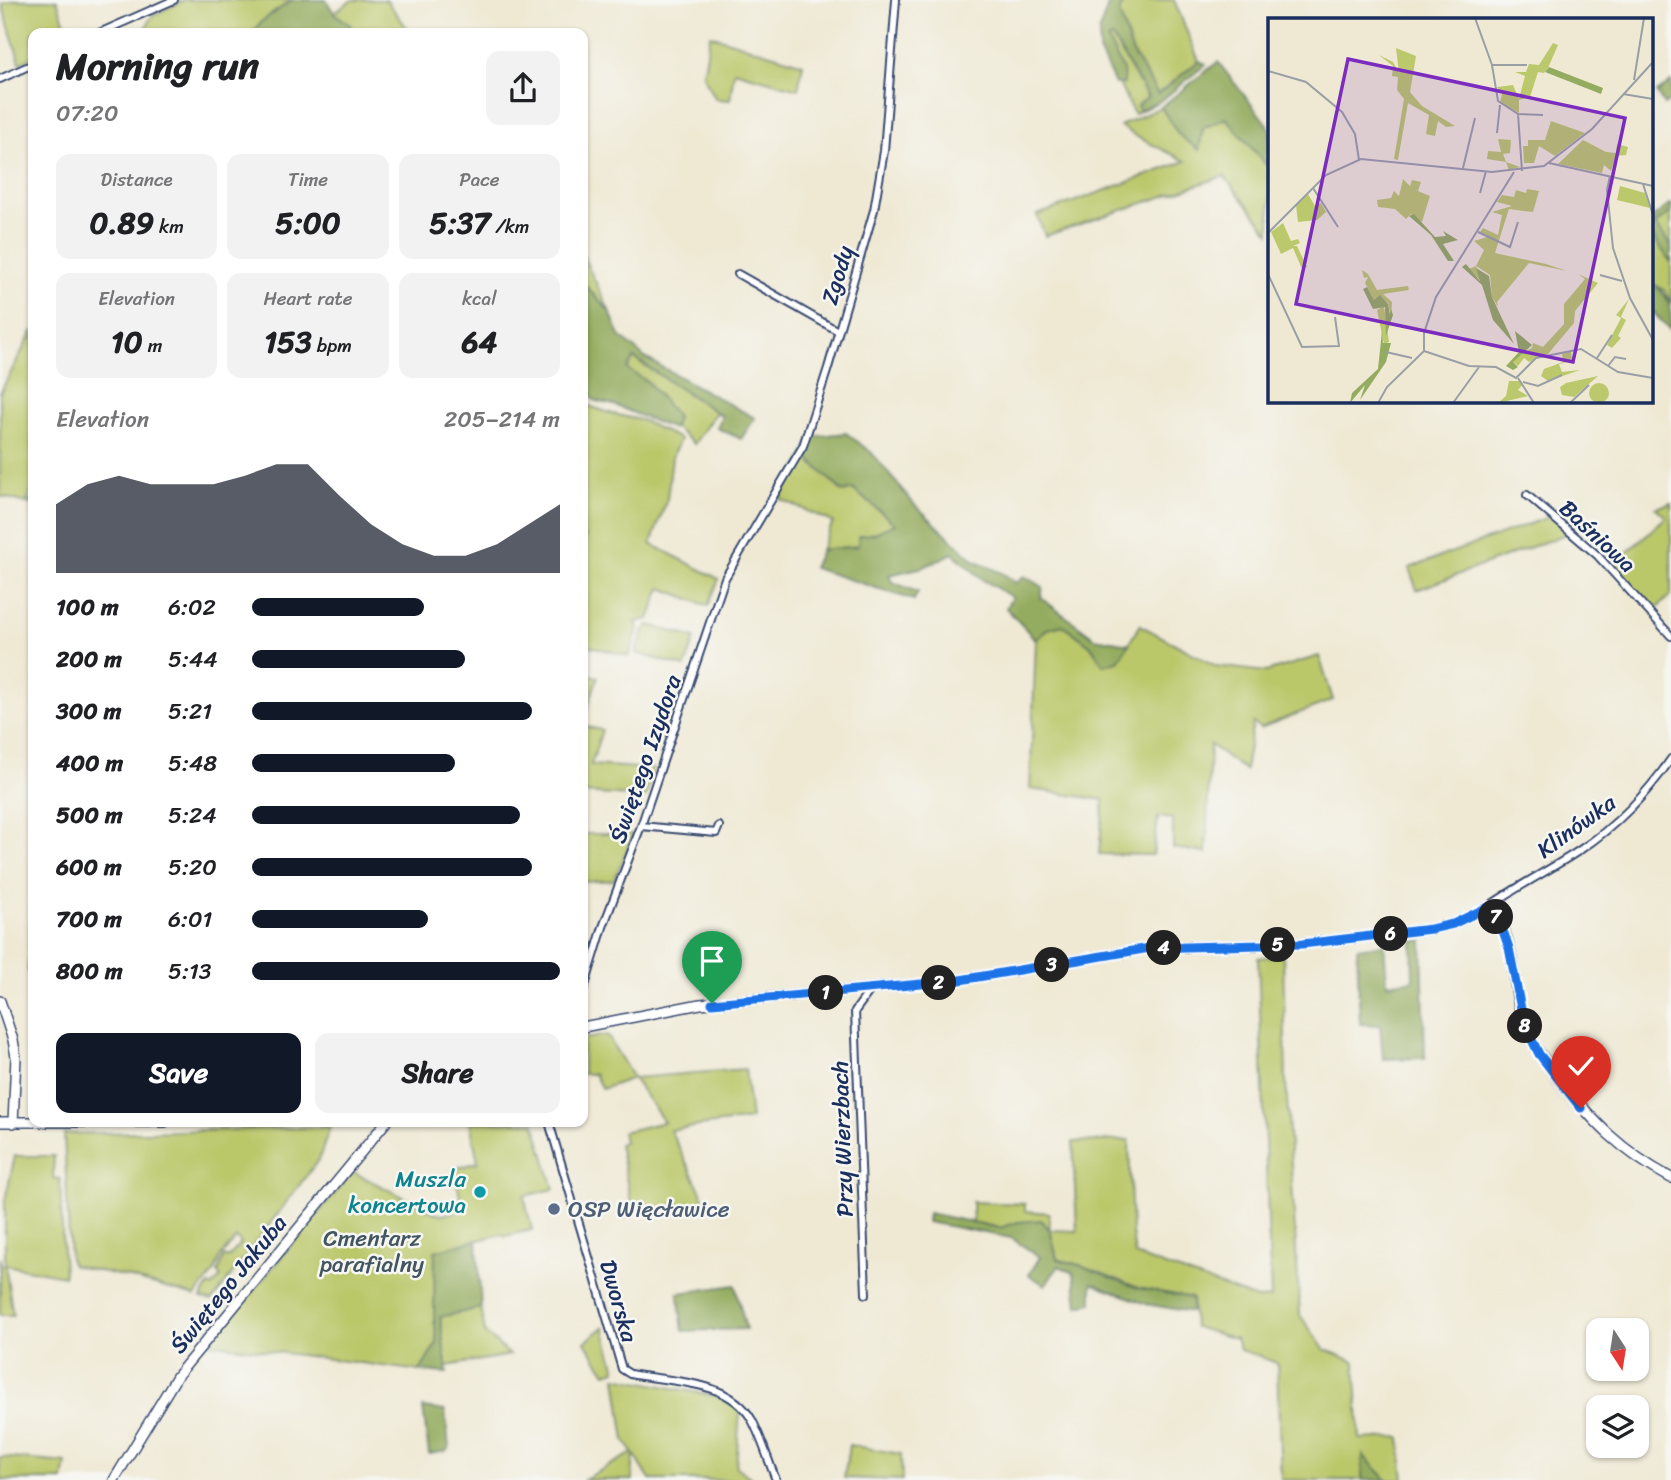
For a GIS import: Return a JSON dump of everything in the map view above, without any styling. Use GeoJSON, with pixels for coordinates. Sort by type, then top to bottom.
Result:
{"type":"FeatureCollection","features":[{"type":"Feature","properties":{"kind":"street"},"geometry":{"type":"LineString","coordinates":[[110,28],[174,0]]}},
{"type":"Feature","properties":{"kind":"street","name":"Zgody"},"geometry":{"type":"LineString","coordinates":[[747,541],[803,446],[874,210],[884,150],[896,0]]}},
{"type":"Feature","properties":{"kind":"street"},"geometry":{"type":"LineString","coordinates":[[0,79],[28,66]]}},
{"type":"Feature","properties":{"kind":"street"},"geometry":{"type":"LineString","coordinates":[[738,274],[838,331]]}},
{"type":"Feature","properties":{"kind":"street","name":"Baśniowa"},"geometry":{"type":"LineString","coordinates":[[1527,495],[1597,555],[1671,636]]}},
{"type":"Feature","properties":{"kind":"street","name":"Świętego Izydora"},"geometry":{"type":"LineString","coordinates":[[588,976],[725,578],[747,541]]}},
{"type":"Feature","properties":{"kind":"street","name":"Klinówka"},"geometry":{"type":"LineString","coordinates":[[1488,907],[1582,848],[1621,819],[1671,759]]}},
{"type":"Feature","properties":{"kind":"street"},"geometry":{"type":"LineString","coordinates":[[641,827],[716,833],[719,826]]}},
{"type":"Feature","properties":{"kind":"street"},"geometry":{"type":"LineString","coordinates":[[588,1026],[700,1004],[1003,974],[1150,948],[1302,944],[1431,929],[1453,924],[1488,907],[1501,925],[1505,936],[1524,1024],[1539,1054],[1581,1108],[1610,1138],[1643,1163],[1671,1178]]}},
{"type":"Feature","properties":{"kind":"street","name":"Przy Wierzbach"},"geometry":{"type":"LineString","coordinates":[[866,1294],[855,1012],[871,989]]}},
{"type":"Feature","properties":{"kind":"street"},"geometry":{"type":"LineString","coordinates":[[0,1001],[16,1057],[12,1123]]}},
{"type":"Feature","properties":{"kind":"street"},"geometry":{"type":"LineString","coordinates":[[0,1122],[28,1123]]}},
{"type":"Feature","properties":{"kind":"street","name":"Świętego Jakuba"},"geometry":{"type":"LineString","coordinates":[[114,1480],[177,1377],[378,1127]]}},
{"type":"Feature","properties":{"kind":"street","name":"Dworska"},"geometry":{"type":"LineString","coordinates":[[550,1127],[622,1369],[630,1374],[702,1387],[725,1394],[737,1402],[751,1419],[776,1480]]}},
{"type":"Feature","properties":{"kind":"green space"},"geometry":{"type":"Polygon","coordinates":[[[13,0],[57,0],[66,28],[28,28],[28,59],[20,63],[2,4],[13,0]]]}},
{"type":"Feature","properties":{"kind":"green space"},"geometry":{"type":"Polygon","coordinates":[[[184,0],[292,0],[256,28],[146,28],[152,16],[184,0]]]}},
{"type":"Feature","properties":{"kind":"green space"},"geometry":{"type":"Polygon","coordinates":[[[292,0],[326,0],[334,13],[351,26],[256,28],[292,0]]]}},
{"type":"Feature","properties":{"kind":"green space"},"geometry":{"type":"Polygon","coordinates":[[[352,0],[386,0],[407,28],[349,28],[351,26],[334,13],[352,0]]]}},
{"type":"Feature","properties":{"kind":"green space"},"geometry":{"type":"Polygon","coordinates":[[[1110,0],[1124,0],[1119,13],[1133,54],[1158,94],[1199,61],[1206,64],[1162,100],[1140,111],[1137,106],[1148,97],[1112,37],[1108,40],[1123,70],[1124,84],[1115,84],[1099,51],[1099,31],[1110,0]]]}},
{"type":"Feature","properties":{"kind":"green space"},"geometry":{"type":"Polygon","coordinates":[[[1124,0],[1174,0],[1199,61],[1158,94],[1133,54],[1119,13],[1124,0]]]}},
{"type":"Feature","properties":{"kind":"green space"},"geometry":{"type":"Polygon","coordinates":[[[710,35],[803,64],[798,89],[734,71],[730,100],[716,99],[703,76],[710,35]]]}},
{"type":"Feature","properties":{"kind":"green space"},"geometry":{"type":"Polygon","coordinates":[[[1112,37],[1148,98],[1138,106],[1140,111],[1134,114],[1119,84],[1124,83],[1108,40],[1112,37]]]}},
{"type":"Feature","properties":{"kind":"green space"},"geometry":{"type":"Polygon","coordinates":[[[1218,62],[1268,125],[1268,167],[1226,118],[1203,128],[1199,150],[1179,135],[1161,107],[1218,62]]]}},
{"type":"Feature","properties":{"kind":"green space"},"geometry":{"type":"Polygon","coordinates":[[[1671,82],[1671,100],[1664,105],[1657,93],[1671,82]]]}},
{"type":"Feature","properties":{"kind":"green space"},"geometry":{"type":"Polygon","coordinates":[[[1161,107],[1179,135],[1199,149],[1203,128],[1226,118],[1268,167],[1268,231],[1224,176],[1045,236],[1037,215],[1186,161],[1120,126],[1161,107]]]}},
{"type":"Feature","properties":{"kind":"green space"},"geometry":{"type":"Polygon","coordinates":[[[1671,204],[1671,212],[1655,224],[1671,246],[1671,262],[1654,239],[1654,217],[1671,204]]]}},
{"type":"Feature","properties":{"kind":"green space"},"geometry":{"type":"Polygon","coordinates":[[[1671,212],[1671,246],[1655,224],[1671,212]]]}},
{"type":"Feature","properties":{"kind":"green space"},"geometry":{"type":"Polygon","coordinates":[[[1654,239],[1671,262],[1671,304],[1665,291],[1654,284],[1654,239]]]}},
{"type":"Feature","properties":{"kind":"green space"},"geometry":{"type":"Polygon","coordinates":[[[588,266],[610,312],[588,288],[588,266]]]}},
{"type":"Feature","properties":{"kind":"green space"},"geometry":{"type":"Polygon","coordinates":[[[1654,285],[1669,303],[1671,331],[1654,313],[1654,285]]]}},
{"type":"Feature","properties":{"kind":"green space"},"geometry":{"type":"Polygon","coordinates":[[[588,288],[610,312],[620,336],[645,358],[755,418],[741,439],[717,428],[722,416],[634,358],[627,369],[648,382],[677,417],[673,429],[614,405],[596,401],[588,395],[588,288]]]}},
{"type":"Feature","properties":{"kind":"green space"},"geometry":{"type":"Polygon","coordinates":[[[28,340],[28,504],[0,496],[0,393],[28,340]]]}},
{"type":"Feature","properties":{"kind":"green space"},"geometry":{"type":"Polygon","coordinates":[[[633,358],[716,412],[694,444],[674,427],[677,417],[648,382],[626,369],[633,358]]]}},
{"type":"Feature","properties":{"kind":"green space"},"geometry":{"type":"Polygon","coordinates":[[[588,406],[641,420],[680,439],[672,457],[667,499],[651,544],[719,579],[708,606],[661,588],[649,619],[636,622],[638,629],[629,656],[588,646],[588,406]]]}},
{"type":"Feature","properties":{"kind":"green space"},"geometry":{"type":"Polygon","coordinates":[[[846,433],[872,453],[913,503],[974,560],[1004,574],[1016,583],[1024,576],[1043,587],[1041,598],[1095,638],[1129,644],[1118,661],[1104,665],[1090,645],[1063,625],[1047,629],[1036,640],[1006,608],[1012,597],[983,580],[953,553],[924,567],[889,575],[892,582],[918,592],[914,600],[813,568],[821,550],[858,546],[859,536],[875,533],[895,524],[853,489],[843,492],[804,455],[811,437],[846,433]]]}},
{"type":"Feature","properties":{"kind":"green space"},"geometry":{"type":"Polygon","coordinates":[[[804,455],[843,492],[852,489],[896,524],[859,536],[858,546],[821,550],[833,522],[780,499],[804,455]]]}},
{"type":"Feature","properties":{"kind":"green space"},"geometry":{"type":"Polygon","coordinates":[[[1671,503],[1671,595],[1654,611],[1612,566],[1666,517],[1656,508],[1671,503]]]}},
{"type":"Feature","properties":{"kind":"green space"},"geometry":{"type":"Polygon","coordinates":[[[1554,515],[1574,531],[1417,590],[1409,568],[1554,515]]]}},
{"type":"Feature","properties":{"kind":"green space"},"geometry":{"type":"Polygon","coordinates":[[[649,625],[695,638],[685,667],[636,653],[644,630],[649,625]]]}},
{"type":"Feature","properties":{"kind":"green space"},"geometry":{"type":"Polygon","coordinates":[[[1063,625],[1090,645],[1104,665],[1118,661],[1140,625],[1216,666],[1266,672],[1319,656],[1333,700],[1260,728],[1253,723],[1245,770],[1210,745],[1206,853],[1173,848],[1173,819],[1158,817],[1153,855],[1099,854],[1104,800],[1030,789],[1036,640],[1047,629],[1063,625]]]}},
{"type":"Feature","properties":{"kind":"green space"},"geometry":{"type":"Polygon","coordinates":[[[588,674],[598,677],[588,706],[588,674]]]}},
{"type":"Feature","properties":{"kind":"green space"},"geometry":{"type":"Polygon","coordinates":[[[588,727],[602,730],[591,765],[654,769],[646,797],[588,793],[588,727]]]}},
{"type":"Feature","properties":{"kind":"green space"},"geometry":{"type":"Polygon","coordinates":[[[588,834],[634,834],[614,880],[588,882],[588,834]]]}},
{"type":"Feature","properties":{"kind":"green space"},"geometry":{"type":"Polygon","coordinates":[[[1422,940],[1425,1058],[1383,1059],[1380,1025],[1360,1024],[1357,948],[1384,944],[1387,984],[1413,980],[1412,941],[1422,940]]]}},
{"type":"Feature","properties":{"kind":"green space"},"geometry":{"type":"Polygon","coordinates":[[[1283,955],[1286,1082],[1300,1315],[1324,1349],[1355,1362],[1360,1439],[1400,1437],[1404,1480],[1387,1480],[1363,1456],[1362,1480],[1281,1480],[1277,1363],[1240,1350],[1236,1339],[1194,1327],[1192,1298],[1138,1288],[1083,1266],[1057,1259],[1050,1230],[1077,1231],[1073,1142],[1129,1140],[1135,1255],[1257,1299],[1271,1298],[1258,958],[1283,955]]]}},
{"type":"Feature","properties":{"kind":"green space"},"geometry":{"type":"Polygon","coordinates":[[[607,1035],[633,1078],[602,1089],[594,1074],[588,1074],[588,1038],[607,1035]]]}},
{"type":"Feature","properties":{"kind":"green space"},"geometry":{"type":"Polygon","coordinates":[[[745,1069],[751,1119],[670,1130],[706,1202],[633,1212],[619,1144],[624,1142],[622,1132],[664,1122],[633,1078],[745,1069]]]}},
{"type":"Feature","properties":{"kind":"green space"},"geometry":{"type":"Polygon","coordinates":[[[330,1127],[319,1159],[212,1301],[201,1298],[209,1285],[212,1287],[221,1277],[218,1273],[224,1256],[228,1258],[241,1243],[236,1238],[195,1296],[72,1265],[64,1134],[330,1127]]]}},
{"type":"Feature","properties":{"kind":"green space","name":"Cmentarz parafialny"},"geometry":{"type":"Polygon","coordinates":[[[471,1127],[535,1127],[554,1189],[524,1196],[532,1230],[505,1236],[502,1234],[435,1251],[434,1318],[437,1343],[420,1371],[209,1343],[353,1172],[441,1215],[463,1210],[454,1169],[478,1162],[471,1127]]]}},
{"type":"Feature","properties":{"kind":"green space"},"geometry":{"type":"Polygon","coordinates":[[[15,1156],[54,1156],[53,1178],[60,1179],[64,1276],[5,1265],[5,1200],[15,1156]]]}},
{"type":"Feature","properties":{"kind":"green space"},"geometry":{"type":"Polygon","coordinates":[[[972,1202],[1025,1204],[1025,1211],[1049,1213],[1050,1230],[1018,1222],[1000,1228],[973,1222],[972,1202]]]}},
{"type":"Feature","properties":{"kind":"green space"},"geometry":{"type":"Polygon","coordinates":[[[928,1213],[999,1228],[1018,1222],[1041,1220],[1050,1230],[1057,1259],[1083,1266],[1138,1288],[1192,1298],[1192,1312],[1146,1304],[1092,1283],[1092,1303],[1078,1306],[1074,1273],[1059,1266],[1045,1285],[1029,1275],[1040,1257],[1011,1238],[927,1222],[928,1213]]]}},
{"type":"Feature","properties":{"kind":"green space"},"geometry":{"type":"Polygon","coordinates":[[[477,1240],[481,1308],[440,1317],[447,1373],[420,1371],[437,1343],[434,1318],[435,1251],[477,1240]]]}},
{"type":"Feature","properties":{"kind":"green space"},"geometry":{"type":"Polygon","coordinates":[[[0,1257],[1,1264],[5,1265],[13,1315],[0,1315],[0,1257]]]}},
{"type":"Feature","properties":{"kind":"green space"},"geometry":{"type":"Polygon","coordinates":[[[735,1285],[746,1329],[683,1331],[678,1293],[735,1285]]]}},
{"type":"Feature","properties":{"kind":"green space"},"geometry":{"type":"Polygon","coordinates":[[[481,1308],[485,1333],[510,1355],[446,1366],[440,1316],[481,1308]]]}},
{"type":"Feature","properties":{"kind":"green space"},"geometry":{"type":"Polygon","coordinates":[[[604,1327],[616,1370],[606,1373],[585,1342],[604,1327]]]}},
{"type":"Feature","properties":{"kind":"green space"},"geometry":{"type":"Polygon","coordinates":[[[616,1377],[720,1397],[740,1411],[736,1467],[754,1480],[650,1480],[634,1454],[632,1480],[583,1480],[633,1453],[625,1441],[616,1377]]]}},
{"type":"Feature","properties":{"kind":"green space"},"geometry":{"type":"Polygon","coordinates":[[[423,1408],[445,1411],[449,1448],[446,1451],[429,1454],[423,1408]]]}},
{"type":"Feature","properties":{"kind":"green space"},"geometry":{"type":"Polygon","coordinates":[[[849,1445],[901,1454],[902,1480],[844,1478],[849,1445]]]}},
{"type":"Feature","properties":{"kind":"green space"},"geometry":{"type":"Polygon","coordinates":[[[1363,1455],[1387,1480],[1362,1480],[1363,1455]]]}},
{"type":"Feature","properties":{"kind":"green space"},"geometry":{"type":"Polygon","coordinates":[[[0,1457],[66,1463],[63,1480],[0,1480],[0,1457]]]}},
{"type":"Feature","properties":{"kind":"place","name":"Muszla koncertowa"},"geometry":{"type":"Point","coordinates":[480,1192]}},
{"type":"Feature","properties":{"kind":"place","name":"OSP Więcławice"},"geometry":{"type":"Point","coordinates":[554,1209]}},
{"type":"Feature","properties":{"kind":"route"},"geometry":{"type":"LineString","coordinates":[[712,1003],[954,981],[1150,948],[1302,944],[1431,929],[1453,924],[1488,907],[1501,925],[1509,948],[1524,1024],[1539,1054],[1581,1108]]}}]}
